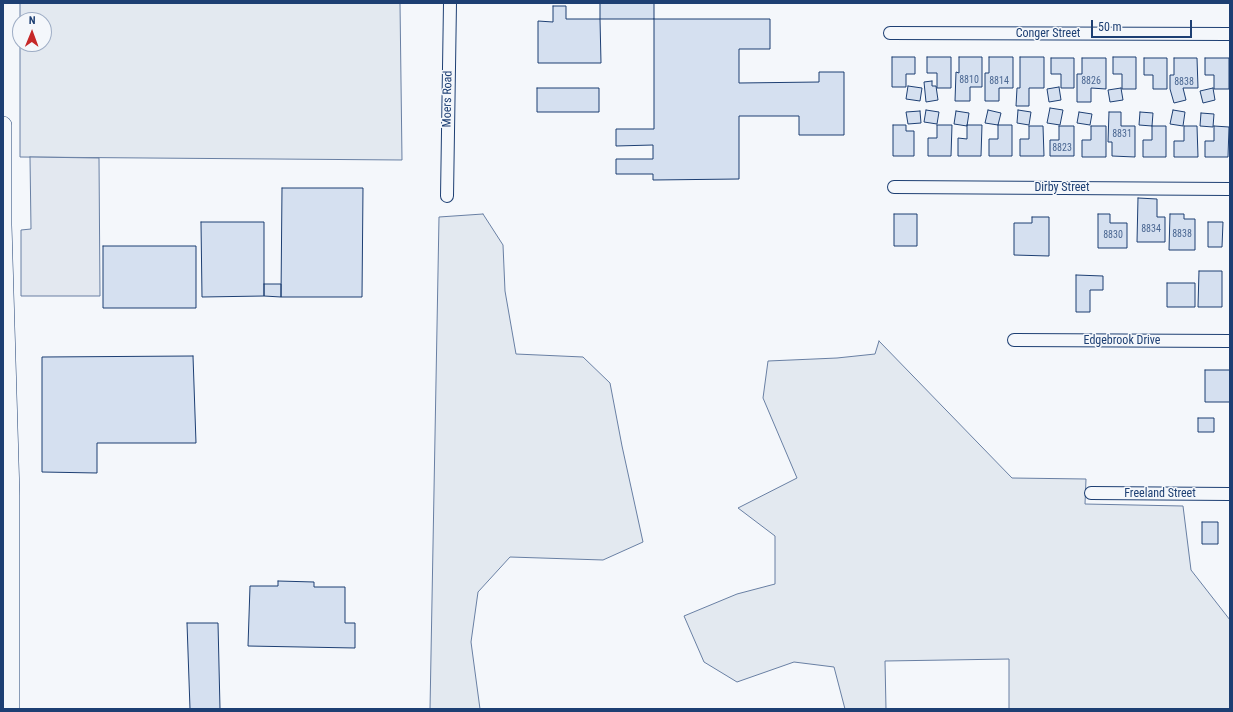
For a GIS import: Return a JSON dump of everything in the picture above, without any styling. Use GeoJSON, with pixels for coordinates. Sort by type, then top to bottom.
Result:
{"type":"FeatureCollection","features":[{"type":"Feature","properties":{"kind":"main road"},"geometry":{"type":"LineString","coordinates":[[3,125],[3,224],[11,487],[7,547],[11,709]]}},
{"type":"Feature","properties":{"kind":"street","name":"Moers Road"},"geometry":{"type":"LineString","coordinates":[[447,196],[450,3]]}},
{"type":"Feature","properties":{"kind":"street","name":"Conger Street"},"geometry":{"type":"LineString","coordinates":[[890,33],[1230,34]]}},
{"type":"Feature","properties":{"kind":"street","name":"Dirby Street"},"geometry":{"type":"LineString","coordinates":[[894,187],[1230,188]]}},
{"type":"Feature","properties":{"kind":"street","name":"Edgebrook Drive"},"geometry":{"type":"LineString","coordinates":[[1014,340],[1230,341]]}},
{"type":"Feature","properties":{"kind":"street","name":"Freeland Street"},"geometry":{"type":"LineString","coordinates":[[1091,493],[1230,494]]}},
{"type":"Feature","properties":{"kind":"shaded area"},"geometry":{"type":"Polygon","coordinates":[[[20,3],[400,3],[402,160],[20,157],[20,52],[52,52],[52,12],[20,12],[20,3]]]}},
{"type":"Feature","properties":{"kind":"shaded area"},"geometry":{"type":"Polygon","coordinates":[[[30,157],[99,158],[100,296],[21,296],[21,230],[31,229],[30,157]]]}},
{"type":"Feature","properties":{"kind":"shaded area"},"geometry":{"type":"Polygon","coordinates":[[[483,214],[503,245],[505,291],[516,354],[583,357],[610,383],[643,542],[603,560],[510,557],[478,592],[471,642],[480,709],[430,709],[439,217],[483,214]]]}},
{"type":"Feature","properties":{"kind":"shaded area"},"geometry":{"type":"Polygon","coordinates":[[[879,341],[1012,478],[1086,479],[1085,504],[1183,506],[1191,570],[1230,620],[1230,709],[1009,709],[1009,659],[885,661],[886,709],[845,709],[834,667],[794,662],[737,682],[704,662],[684,616],[737,594],[775,584],[775,536],[738,508],[797,478],[763,398],[768,361],[837,358],[875,354],[879,341]]]}},
{"type":"Feature","properties":{"kind":"building"},"geometry":{"type":"Polygon","coordinates":[[[600,3],[654,3],[654,19],[600,19],[600,3]]]}},
{"type":"Feature","properties":{"kind":"building"},"geometry":{"type":"Polygon","coordinates":[[[553,6],[566,6],[566,19],[600,19],[601,63],[538,63],[538,21],[553,22],[553,6]]]}},
{"type":"Feature","properties":{"kind":"building"},"geometry":{"type":"Polygon","coordinates":[[[654,19],[770,19],[770,49],[739,49],[739,83],[819,82],[819,72],[844,72],[844,135],[799,135],[799,116],[739,116],[739,179],[653,180],[653,174],[616,174],[616,159],[653,159],[653,145],[616,146],[616,129],[654,129],[654,19]]]}},
{"type":"Feature","properties":{"kind":"building"},"geometry":{"type":"Polygon","coordinates":[[[892,57],[915,57],[915,74],[906,74],[906,87],[892,87],[892,57]]]}},
{"type":"Feature","properties":{"kind":"building"},"geometry":{"type":"Polygon","coordinates":[[[927,57],[951,57],[951,88],[937,88],[937,73],[927,73],[927,57]]]}},
{"type":"Feature","properties":{"kind":"building"},"geometry":{"type":"Polygon","coordinates":[[[959,57],[982,57],[982,87],[970,87],[970,101],[955,101],[956,72],[959,73],[959,57]]]}},
{"type":"Feature","properties":{"kind":"building"},"geometry":{"type":"Polygon","coordinates":[[[989,57],[1013,57],[1013,88],[999,88],[999,101],[985,101],[985,73],[989,73],[989,57]]]}},
{"type":"Feature","properties":{"kind":"building"},"geometry":{"type":"Polygon","coordinates":[[[1020,57],[1044,57],[1044,88],[1029,88],[1029,106],[1016,106],[1017,88],[1020,88],[1020,57]]]}},
{"type":"Feature","properties":{"kind":"building"},"geometry":{"type":"Polygon","coordinates":[[[1113,57],[1136,57],[1136,89],[1122,89],[1122,74],[1113,74],[1113,57]]]}},
{"type":"Feature","properties":{"kind":"building"},"geometry":{"type":"Polygon","coordinates":[[[1051,58],[1074,58],[1074,88],[1061,88],[1061,74],[1051,74],[1051,58]]]}},
{"type":"Feature","properties":{"kind":"building"},"geometry":{"type":"Polygon","coordinates":[[[1082,58],[1106,58],[1106,89],[1091,88],[1091,102],[1077,102],[1077,74],[1082,74],[1082,58]]]}},
{"type":"Feature","properties":{"kind":"building"},"geometry":{"type":"Polygon","coordinates":[[[1144,58],[1167,58],[1167,89],[1153,89],[1153,75],[1144,75],[1144,58]]]}},
{"type":"Feature","properties":{"kind":"building"},"geometry":{"type":"Polygon","coordinates":[[[1174,58],[1197,58],[1198,88],[1183,88],[1186,100],[1174,103],[1170,89],[1170,75],[1174,75],[1174,58]]]}},
{"type":"Feature","properties":{"kind":"building"},"geometry":{"type":"Polygon","coordinates":[[[1205,58],[1229,58],[1229,89],[1214,89],[1214,75],[1205,75],[1205,58]]]}},
{"type":"Feature","properties":{"kind":"building"},"geometry":{"type":"Polygon","coordinates":[[[932,81],[932,86],[936,86],[938,100],[926,102],[924,82],[932,81]]]}},
{"type":"Feature","properties":{"kind":"building"},"geometry":{"type":"Polygon","coordinates":[[[908,86],[922,88],[920,101],[906,99],[908,86]]]}},
{"type":"Feature","properties":{"kind":"building"},"geometry":{"type":"Polygon","coordinates":[[[1059,87],[1061,100],[1049,102],[1047,89],[1059,87]]]}},
{"type":"Feature","properties":{"kind":"building"},"geometry":{"type":"Polygon","coordinates":[[[537,88],[599,88],[599,112],[537,112],[537,88]]]}},
{"type":"Feature","properties":{"kind":"building"},"geometry":{"type":"Polygon","coordinates":[[[1121,88],[1123,100],[1110,102],[1108,90],[1121,88]]]}},
{"type":"Feature","properties":{"kind":"building"},"geometry":{"type":"Polygon","coordinates":[[[1213,88],[1215,100],[1203,103],[1200,91],[1213,88]]]}},
{"type":"Feature","properties":{"kind":"building"},"geometry":{"type":"Polygon","coordinates":[[[1050,108],[1063,110],[1060,125],[1047,123],[1050,108]]]}},
{"type":"Feature","properties":{"kind":"building"},"geometry":{"type":"Polygon","coordinates":[[[926,110],[939,112],[937,124],[924,122],[926,110]]]}},
{"type":"Feature","properties":{"kind":"building"},"geometry":{"type":"Polygon","coordinates":[[[988,110],[1001,113],[998,125],[985,123],[988,110]]]}},
{"type":"Feature","properties":{"kind":"building"},"geometry":{"type":"Polygon","coordinates":[[[1018,110],[1031,112],[1029,125],[1017,123],[1018,110]]]}},
{"type":"Feature","properties":{"kind":"building"},"geometry":{"type":"Polygon","coordinates":[[[1173,110],[1185,112],[1183,126],[1170,124],[1173,110]]]}},
{"type":"Feature","properties":{"kind":"building"},"geometry":{"type":"Polygon","coordinates":[[[920,111],[921,123],[908,124],[906,112],[920,111]]]}},
{"type":"Feature","properties":{"kind":"building"},"geometry":{"type":"Polygon","coordinates":[[[956,111],[969,113],[967,126],[954,124],[956,111]]]}},
{"type":"Feature","properties":{"kind":"building"},"geometry":{"type":"Polygon","coordinates":[[[1079,112],[1092,114],[1090,125],[1077,123],[1079,112]]]}},
{"type":"Feature","properties":{"kind":"building"},"geometry":{"type":"Polygon","coordinates":[[[1109,112],[1121,112],[1121,126],[1135,126],[1135,157],[1112,156],[1112,142],[1108,142],[1109,112]]]}},
{"type":"Feature","properties":{"kind":"building"},"geometry":{"type":"Polygon","coordinates":[[[1140,112],[1153,113],[1152,126],[1139,125],[1140,112]]]}},
{"type":"Feature","properties":{"kind":"building"},"geometry":{"type":"Polygon","coordinates":[[[1201,113],[1214,114],[1213,127],[1200,126],[1201,113]]]}},
{"type":"Feature","properties":{"kind":"building"},"geometry":{"type":"Polygon","coordinates":[[[893,125],[906,125],[906,131],[914,131],[914,156],[893,156],[893,125]]]}},
{"type":"Feature","properties":{"kind":"building"},"geometry":{"type":"Polygon","coordinates":[[[937,125],[952,125],[951,156],[928,156],[928,138],[937,138],[937,125]]]}},
{"type":"Feature","properties":{"kind":"building"},"geometry":{"type":"Polygon","coordinates":[[[967,125],[982,125],[981,156],[958,156],[958,138],[967,139],[967,125]]]}},
{"type":"Feature","properties":{"kind":"building"},"geometry":{"type":"Polygon","coordinates":[[[998,125],[1012,125],[1012,156],[989,156],[989,139],[998,139],[998,125]]]}},
{"type":"Feature","properties":{"kind":"building"},"geometry":{"type":"Polygon","coordinates":[[[1029,126],[1043,126],[1044,156],[1020,156],[1020,139],[1029,139],[1029,126]]]}},
{"type":"Feature","properties":{"kind":"building"},"geometry":{"type":"Polygon","coordinates":[[[1059,126],[1074,126],[1074,156],[1050,156],[1050,140],[1059,140],[1059,126]]]}},
{"type":"Feature","properties":{"kind":"building"},"geometry":{"type":"Polygon","coordinates":[[[1091,126],[1106,126],[1106,157],[1082,157],[1082,140],[1091,140],[1091,126]]]}},
{"type":"Feature","properties":{"kind":"building"},"geometry":{"type":"Polygon","coordinates":[[[1152,126],[1166,126],[1166,157],[1143,157],[1143,140],[1152,140],[1152,126]]]}},
{"type":"Feature","properties":{"kind":"building"},"geometry":{"type":"Polygon","coordinates":[[[1184,126],[1197,126],[1198,157],[1174,157],[1174,141],[1184,141],[1184,126]]]}},
{"type":"Feature","properties":{"kind":"building"},"geometry":{"type":"Polygon","coordinates":[[[1214,126],[1229,127],[1228,157],[1205,157],[1205,141],[1214,141],[1214,126]]]}},
{"type":"Feature","properties":{"kind":"building"},"geometry":{"type":"Polygon","coordinates":[[[282,188],[363,188],[362,297],[281,297],[282,188]]]}},
{"type":"Feature","properties":{"kind":"building"},"geometry":{"type":"Polygon","coordinates":[[[1138,198],[1157,199],[1157,217],[1165,217],[1165,242],[1137,242],[1138,198]]]}},
{"type":"Feature","properties":{"kind":"building"},"geometry":{"type":"Polygon","coordinates":[[[894,214],[917,214],[917,246],[894,246],[894,214]]]}},
{"type":"Feature","properties":{"kind":"building"},"geometry":{"type":"Polygon","coordinates":[[[1098,214],[1110,214],[1110,223],[1127,223],[1127,248],[1098,248],[1098,214]]]}},
{"type":"Feature","properties":{"kind":"building"},"geometry":{"type":"Polygon","coordinates":[[[1170,214],[1184,214],[1184,219],[1195,219],[1195,250],[1169,250],[1170,214]]]}},
{"type":"Feature","properties":{"kind":"building"},"geometry":{"type":"Polygon","coordinates":[[[1032,217],[1049,217],[1049,256],[1014,255],[1014,223],[1032,223],[1032,217]]]}},
{"type":"Feature","properties":{"kind":"building"},"geometry":{"type":"Polygon","coordinates":[[[201,222],[264,222],[264,296],[202,297],[201,222]]]}},
{"type":"Feature","properties":{"kind":"building"},"geometry":{"type":"Polygon","coordinates":[[[1208,222],[1223,222],[1222,247],[1208,247],[1208,222]]]}},
{"type":"Feature","properties":{"kind":"building"},"geometry":{"type":"Polygon","coordinates":[[[103,246],[196,246],[196,308],[103,308],[103,246]]]}},
{"type":"Feature","properties":{"kind":"building"},"geometry":{"type":"Polygon","coordinates":[[[1199,271],[1222,271],[1222,307],[1198,307],[1199,271]]]}},
{"type":"Feature","properties":{"kind":"building"},"geometry":{"type":"Polygon","coordinates":[[[1076,275],[1103,276],[1103,290],[1090,290],[1090,312],[1076,312],[1076,275]]]}},
{"type":"Feature","properties":{"kind":"building"},"geometry":{"type":"Polygon","coordinates":[[[1167,283],[1195,283],[1195,307],[1167,307],[1167,283]]]}},
{"type":"Feature","properties":{"kind":"building"},"geometry":{"type":"Polygon","coordinates":[[[264,284],[281,284],[281,297],[264,296],[264,284]]]}},
{"type":"Feature","properties":{"kind":"building"},"geometry":{"type":"Polygon","coordinates":[[[193,356],[196,443],[97,443],[97,473],[42,472],[42,357],[193,356]]]}},
{"type":"Feature","properties":{"kind":"building"},"geometry":{"type":"Polygon","coordinates":[[[1205,370],[1230,370],[1230,402],[1205,402],[1205,370]]]}},
{"type":"Feature","properties":{"kind":"building"},"geometry":{"type":"Polygon","coordinates":[[[1198,418],[1214,418],[1214,432],[1198,432],[1198,418]]]}},
{"type":"Feature","properties":{"kind":"building"},"geometry":{"type":"Polygon","coordinates":[[[1202,522],[1218,522],[1218,544],[1202,544],[1202,522]]]}},
{"type":"Feature","properties":{"kind":"building"},"geometry":{"type":"Polygon","coordinates":[[[278,581],[314,582],[314,587],[345,587],[345,623],[355,623],[355,648],[248,646],[250,586],[278,586],[278,581]]]}},
{"type":"Feature","properties":{"kind":"building"},"geometry":{"type":"Polygon","coordinates":[[[187,623],[218,623],[220,709],[190,709],[187,623]]]}}]}
